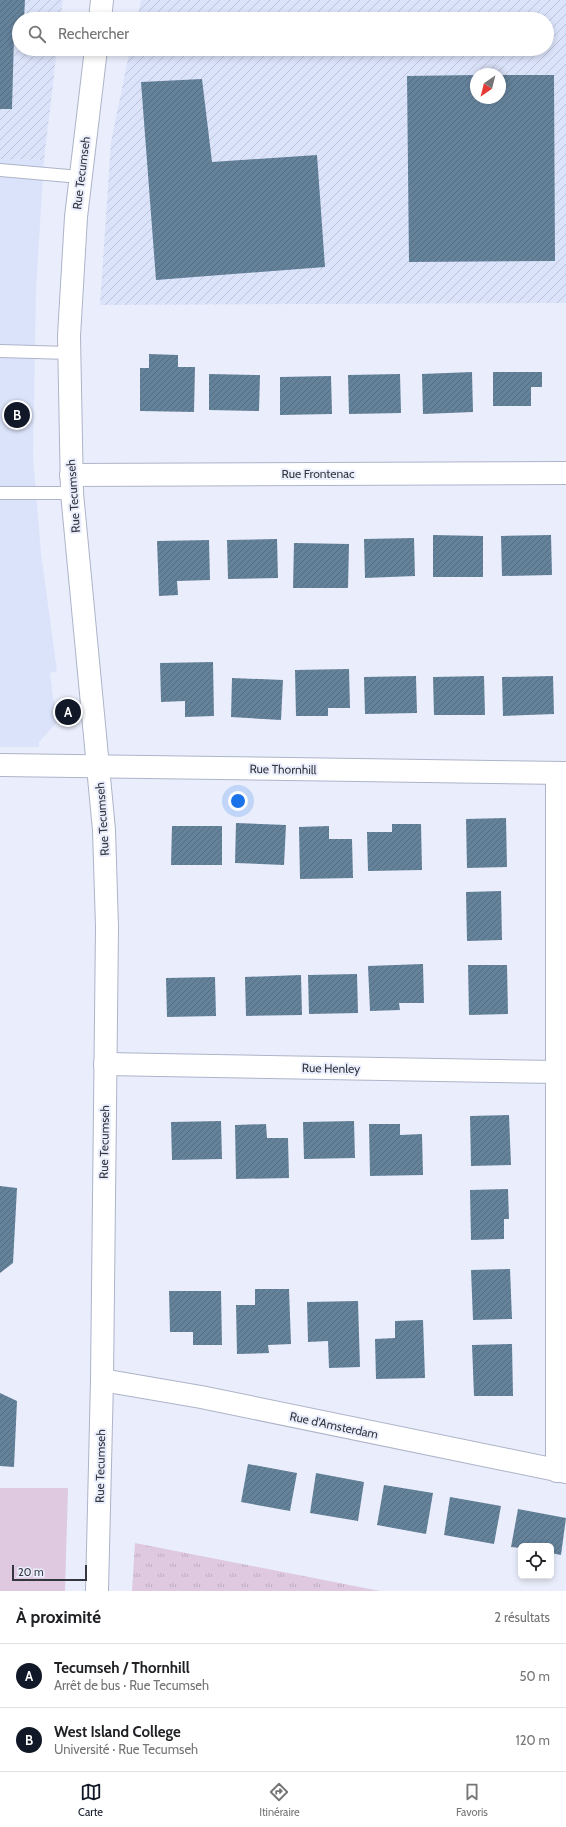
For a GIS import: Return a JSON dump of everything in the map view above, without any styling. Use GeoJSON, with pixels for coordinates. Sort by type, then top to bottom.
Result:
{"type":"FeatureCollection","features":[{"type":"Feature","properties":{"kind":"street"},"geometry":{"type":"LineString","coordinates":[[101,12],[102,0]]}},
{"type":"Feature","properties":{"kind":"street","name":"Rue Tecumseh"},"geometry":{"type":"LineString","coordinates":[[95,56],[80,177],[71,284],[69,353],[71,484],[99,766],[104,830],[107,927],[98,1591]]}},
{"type":"Feature","properties":{"kind":"street","name":"Rue Frontenac"},"geometry":{"type":"LineString","coordinates":[[71,484],[566,473]]}},
{"type":"Feature","properties":{"kind":"street","name":"Rue Thornhill"},"geometry":{"type":"LineString","coordinates":[[0,765],[561,773]]}},
{"type":"Feature","properties":{"kind":"street"},"geometry":{"type":"LineString","coordinates":[[561,773],[557,1072],[561,1216],[561,1471]]}},
{"type":"Feature","properties":{"kind":"street","name":"Rue Henley"},"geometry":{"type":"LineString","coordinates":[[105,1064],[557,1072]]}},
{"type":"Feature","properties":{"kind":"street","name":"Rue d'Amsterdam"},"geometry":{"type":"LineString","coordinates":[[102,1380],[201,1397],[561,1471]]}},
{"type":"Feature","properties":{"kind":"lane"},"geometry":{"type":"LineString","coordinates":[[0,170],[80,177]]}},
{"type":"Feature","properties":{"kind":"lane"},"geometry":{"type":"LineString","coordinates":[[0,351],[69,353]]}},
{"type":"Feature","properties":{"kind":"lane"},"geometry":{"type":"LineString","coordinates":[[0,492],[71,484]]}},
{"type":"Feature","properties":{"kind":"shaded area"},"geometry":{"type":"Polygon","coordinates":[[[0,0],[63,0],[61,12],[12,12],[12,56],[56,56],[44,160],[0,159],[0,0]]]}},
{"type":"Feature","properties":{"kind":"shaded area"},"geometry":{"type":"Polygon","coordinates":[[[141,0],[566,0],[566,303],[100,305],[111,142],[129,56],[554,56],[554,12],[138,12],[141,0]]]}},
{"type":"Feature","properties":{"kind":"shaded area"},"geometry":{"type":"Polygon","coordinates":[[[0,159],[44,160],[36,289],[33,458],[41,553],[57,671],[50,673],[53,698],[59,720],[39,742],[39,747],[0,747],[0,159]]]}},
{"type":"Feature","properties":{"kind":"green space"},"geometry":{"type":"Polygon","coordinates":[[[0,1488],[68,1488],[65,1591],[0,1591],[0,1488]]]}},
{"type":"Feature","properties":{"kind":"green space"},"geometry":{"type":"Polygon","coordinates":[[[135,1543],[380,1591],[132,1591],[135,1543]]]}},
{"type":"Feature","properties":{"kind":"building"},"geometry":{"type":"Polygon","coordinates":[[[0,0],[25,0],[24,12],[12,12],[12,56],[13,56],[12,109],[0,109],[0,0]]]}},
{"type":"Feature","properties":{"kind":"building"},"geometry":{"type":"Polygon","coordinates":[[[470,75],[470,104],[506,104],[506,75],[554,75],[555,261],[409,262],[407,76],[470,75]]]}},
{"type":"Feature","properties":{"kind":"building"},"geometry":{"type":"Polygon","coordinates":[[[202,79],[212,162],[317,155],[325,267],[156,280],[141,82],[202,79]]]}},
{"type":"Feature","properties":{"kind":"building"},"geometry":{"type":"Polygon","coordinates":[[[149,354],[178,355],[178,367],[195,367],[194,412],[140,411],[140,368],[149,368],[149,354]]]}},
{"type":"Feature","properties":{"kind":"building"},"geometry":{"type":"Polygon","coordinates":[[[472,372],[473,412],[423,414],[422,374],[472,372]]]}},
{"type":"Feature","properties":{"kind":"building"},"geometry":{"type":"Polygon","coordinates":[[[493,372],[542,372],[542,387],[531,387],[531,406],[493,406],[493,372]]]}},
{"type":"Feature","properties":{"kind":"building"},"geometry":{"type":"Polygon","coordinates":[[[209,374],[260,375],[259,411],[209,410],[209,374]]]}},
{"type":"Feature","properties":{"kind":"building"},"geometry":{"type":"Polygon","coordinates":[[[400,374],[401,413],[349,414],[348,375],[400,374]]]}},
{"type":"Feature","properties":{"kind":"building"},"geometry":{"type":"Polygon","coordinates":[[[331,376],[332,414],[280,415],[280,377],[331,376]]]}},
{"type":"Feature","properties":{"kind":"building"},"geometry":{"type":"Polygon","coordinates":[[[433,535],[483,536],[483,577],[433,577],[433,535]]]}},
{"type":"Feature","properties":{"kind":"building"},"geometry":{"type":"Polygon","coordinates":[[[551,535],[552,575],[502,576],[501,536],[551,535]]]}},
{"type":"Feature","properties":{"kind":"building"},"geometry":{"type":"Polygon","coordinates":[[[414,538],[415,576],[365,578],[364,539],[414,538]]]}},
{"type":"Feature","properties":{"kind":"building"},"geometry":{"type":"Polygon","coordinates":[[[277,539],[278,578],[228,579],[227,540],[277,539]]]}},
{"type":"Feature","properties":{"kind":"building"},"geometry":{"type":"Polygon","coordinates":[[[209,540],[210,580],[177,581],[178,595],[159,596],[157,541],[209,540]]]}},
{"type":"Feature","properties":{"kind":"building"},"geometry":{"type":"Polygon","coordinates":[[[294,543],[349,544],[348,588],[293,588],[294,543]]]}},
{"type":"Feature","properties":{"kind":"building"},"geometry":{"type":"Polygon","coordinates":[[[213,662],[214,716],[185,717],[185,701],[161,702],[160,663],[213,662]]]}},
{"type":"Feature","properties":{"kind":"building"},"geometry":{"type":"Polygon","coordinates":[[[349,669],[350,708],[328,708],[328,716],[296,716],[295,670],[349,669]]]}},
{"type":"Feature","properties":{"kind":"building"},"geometry":{"type":"Polygon","coordinates":[[[416,676],[417,713],[365,714],[364,677],[416,676]]]}},
{"type":"Feature","properties":{"kind":"building"},"geometry":{"type":"Polygon","coordinates":[[[484,676],[485,715],[434,715],[433,677],[484,676]]]}},
{"type":"Feature","properties":{"kind":"building"},"geometry":{"type":"Polygon","coordinates":[[[553,676],[554,714],[503,716],[502,677],[553,676]]]}},
{"type":"Feature","properties":{"kind":"building"},"geometry":{"type":"Polygon","coordinates":[[[232,678],[283,680],[281,720],[231,717],[232,678]]]}},
{"type":"Feature","properties":{"kind":"building"},"geometry":{"type":"Polygon","coordinates":[[[506,818],[507,867],[467,868],[466,819],[506,818]]]}},
{"type":"Feature","properties":{"kind":"building"},"geometry":{"type":"Polygon","coordinates":[[[236,823],[286,825],[284,865],[235,863],[236,823]]]}},
{"type":"Feature","properties":{"kind":"building"},"geometry":{"type":"Polygon","coordinates":[[[392,824],[421,824],[422,870],[368,871],[367,832],[392,832],[392,824]]]}},
{"type":"Feature","properties":{"kind":"building"},"geometry":{"type":"Polygon","coordinates":[[[172,826],[222,826],[222,865],[171,865],[172,826]]]}},
{"type":"Feature","properties":{"kind":"building"},"geometry":{"type":"Polygon","coordinates":[[[329,826],[329,839],[352,839],[353,878],[300,879],[299,827],[329,826]]]}},
{"type":"Feature","properties":{"kind":"building"},"geometry":{"type":"Polygon","coordinates":[[[501,891],[502,940],[467,941],[466,892],[501,891]]]}},
{"type":"Feature","properties":{"kind":"building"},"geometry":{"type":"Polygon","coordinates":[[[423,964],[424,1003],[399,1003],[400,1010],[370,1011],[368,966],[423,964]]]}},
{"type":"Feature","properties":{"kind":"building"},"geometry":{"type":"Polygon","coordinates":[[[468,965],[507,965],[508,1014],[469,1015],[468,965]]]}},
{"type":"Feature","properties":{"kind":"building"},"geometry":{"type":"Polygon","coordinates":[[[357,974],[358,1013],[309,1014],[308,975],[357,974]]]}},
{"type":"Feature","properties":{"kind":"building"},"geometry":{"type":"Polygon","coordinates":[[[301,975],[302,1015],[246,1016],[245,977],[301,975]]]}},
{"type":"Feature","properties":{"kind":"building"},"geometry":{"type":"Polygon","coordinates":[[[215,977],[216,1016],[167,1017],[166,978],[215,977]]]}},
{"type":"Feature","properties":{"kind":"building"},"geometry":{"type":"Polygon","coordinates":[[[509,1115],[511,1165],[471,1166],[470,1116],[509,1115]]]}},
{"type":"Feature","properties":{"kind":"building"},"geometry":{"type":"Polygon","coordinates":[[[221,1121],[222,1159],[172,1160],[171,1122],[221,1121]]]}},
{"type":"Feature","properties":{"kind":"building"},"geometry":{"type":"Polygon","coordinates":[[[354,1121],[355,1158],[304,1159],[303,1122],[354,1121]]]}},
{"type":"Feature","properties":{"kind":"building"},"geometry":{"type":"Polygon","coordinates":[[[266,1124],[267,1138],[288,1138],[289,1178],[236,1179],[235,1125],[266,1124]]]}},
{"type":"Feature","properties":{"kind":"building"},"geometry":{"type":"Polygon","coordinates":[[[369,1124],[400,1124],[400,1135],[422,1134],[423,1175],[370,1176],[369,1124]]]}},
{"type":"Feature","properties":{"kind":"building"},"geometry":{"type":"Polygon","coordinates":[[[0,1186],[17,1188],[13,1263],[0,1273],[0,1186]]]}},
{"type":"Feature","properties":{"kind":"building"},"geometry":{"type":"Polygon","coordinates":[[[508,1189],[509,1219],[504,1219],[504,1239],[471,1240],[470,1190],[508,1189]]]}},
{"type":"Feature","properties":{"kind":"building"},"geometry":{"type":"Polygon","coordinates":[[[510,1269],[512,1319],[473,1320],[471,1270],[510,1269]]]}},
{"type":"Feature","properties":{"kind":"building"},"geometry":{"type":"Polygon","coordinates":[[[255,1289],[289,1289],[291,1344],[268,1345],[269,1353],[237,1354],[236,1305],[255,1305],[255,1289]]]}},
{"type":"Feature","properties":{"kind":"building"},"geometry":{"type":"Polygon","coordinates":[[[169,1291],[221,1291],[222,1345],[193,1345],[193,1332],[170,1332],[169,1291]]]}},
{"type":"Feature","properties":{"kind":"building"},"geometry":{"type":"Polygon","coordinates":[[[358,1301],[360,1367],[329,1368],[328,1341],[308,1342],[307,1302],[358,1301]]]}},
{"type":"Feature","properties":{"kind":"building"},"geometry":{"type":"Polygon","coordinates":[[[423,1320],[425,1378],[376,1379],[375,1339],[395,1338],[395,1321],[423,1320]]]}},
{"type":"Feature","properties":{"kind":"building"},"geometry":{"type":"Polygon","coordinates":[[[512,1344],[513,1396],[474,1396],[472,1345],[512,1344]]]}},
{"type":"Feature","properties":{"kind":"building"},"geometry":{"type":"Polygon","coordinates":[[[0,1393],[17,1401],[14,1467],[0,1466],[0,1393]]]}},
{"type":"Feature","properties":{"kind":"building"},"geometry":{"type":"Polygon","coordinates":[[[248,1464],[297,1473],[290,1511],[241,1502],[248,1464]]]}},
{"type":"Feature","properties":{"kind":"building"},"geometry":{"type":"Polygon","coordinates":[[[316,1473],[364,1482],[358,1521],[310,1513],[316,1473]]]}},
{"type":"Feature","properties":{"kind":"building"},"geometry":{"type":"Polygon","coordinates":[[[384,1485],[433,1493],[426,1534],[377,1525],[384,1485]]]}},
{"type":"Feature","properties":{"kind":"building"},"geometry":{"type":"Polygon","coordinates":[[[450,1497],[501,1506],[494,1544],[444,1535],[450,1497]]]}},
{"type":"Feature","properties":{"kind":"building"},"geometry":{"type":"Polygon","coordinates":[[[518,1509],[566,1518],[561,1555],[554,1554],[554,1543],[518,1543],[518,1548],[511,1547],[518,1509]]]}},
{"type":"Feature","properties":{"kind":"place","name":"West Island College"},"geometry":{"type":"Point","coordinates":[17,415]}},
{"type":"Feature","properties":{"kind":"place","name":"Tecumseh / Thornhill"},"geometry":{"type":"Point","coordinates":[68,712]}}]}
